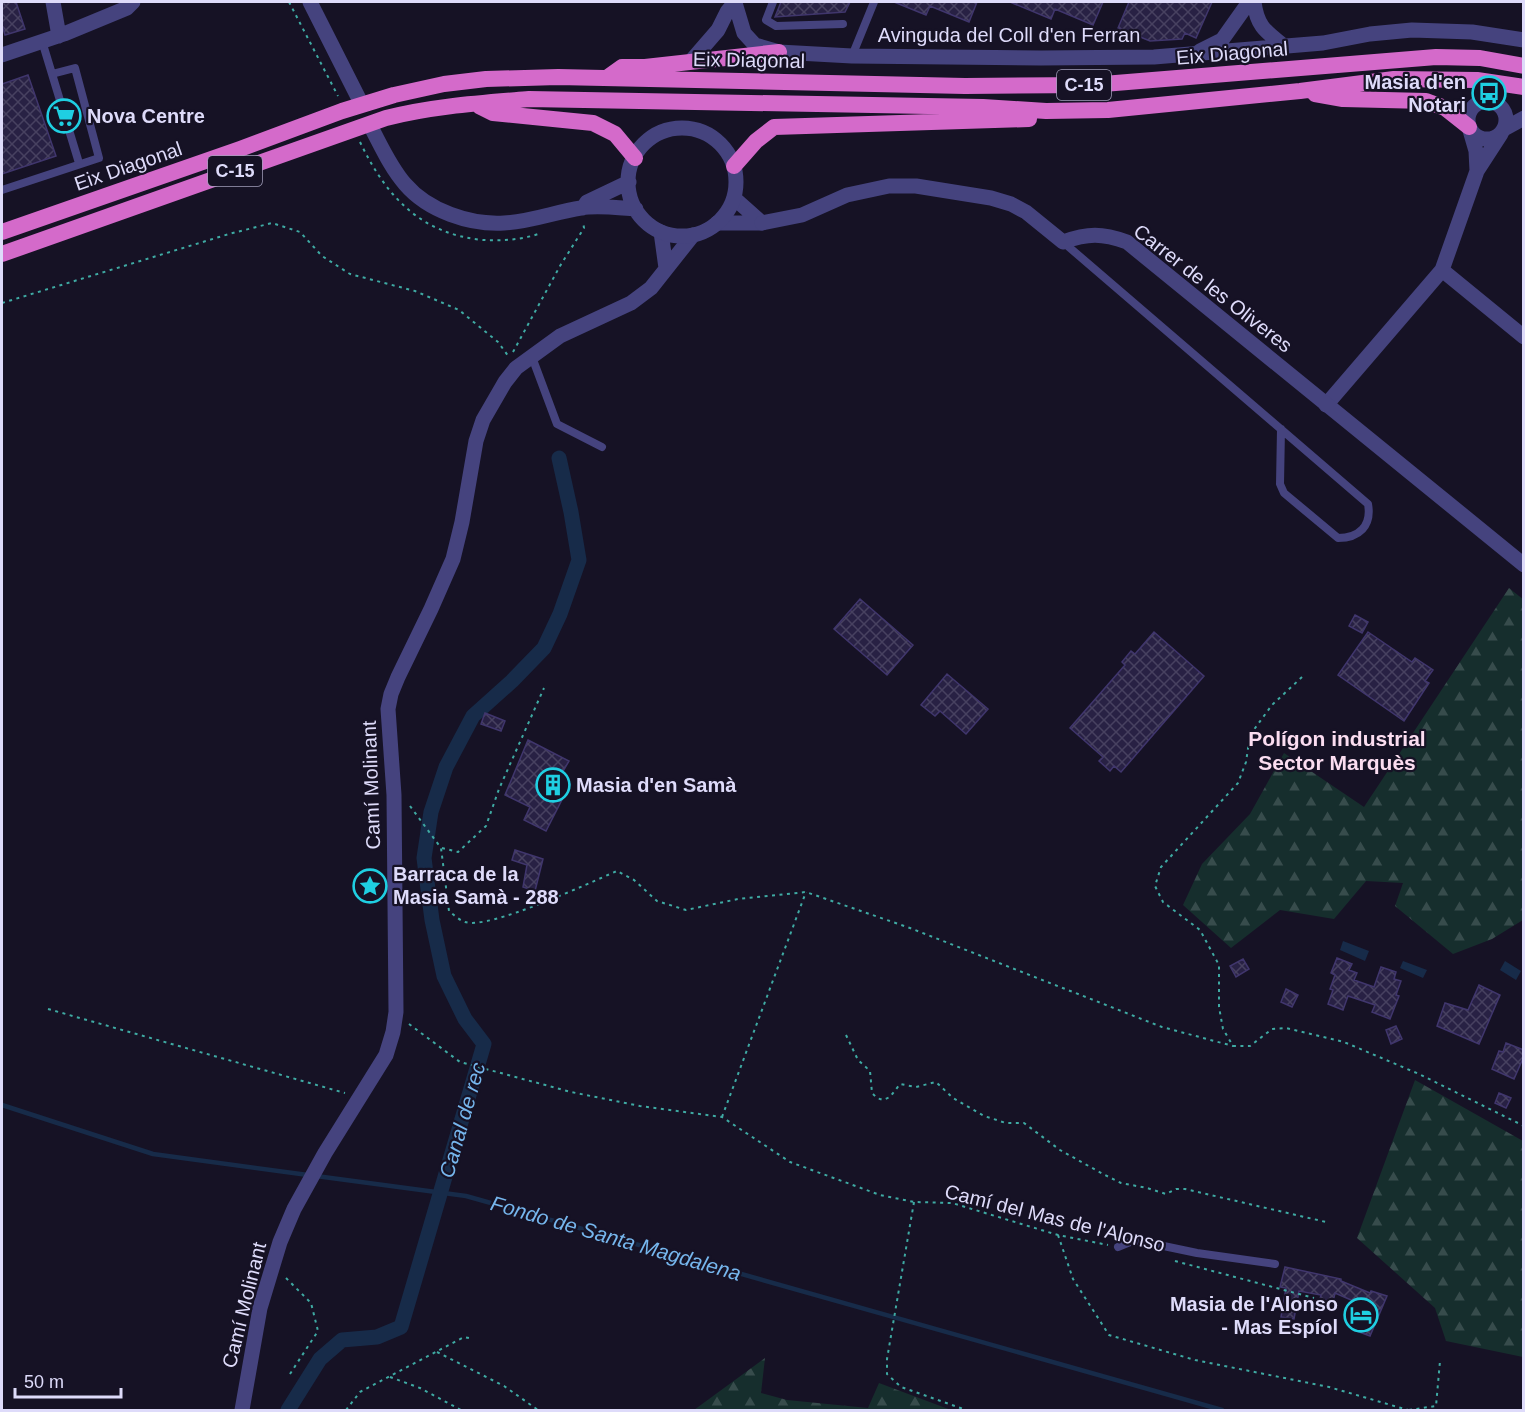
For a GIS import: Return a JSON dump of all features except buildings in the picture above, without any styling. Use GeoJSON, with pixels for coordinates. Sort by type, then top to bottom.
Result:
{"type":"FeatureCollection","features":[{"type":"Feature","properties":{"kind":"highway"},"geometry":{"type":"LineString","coordinates":[[606,78],[622,67],[645,67],[779,52]]}},
{"type":"Feature","properties":{"kind":"highway","name":"Eix Diagonal"},"geometry":{"type":"LineString","coordinates":[[2,232],[342,111],[394,95],[444,84],[486,79],[558,77],[965,86],[1090,85],[1425,57],[1480,58],[1521,65]]}},
{"type":"Feature","properties":{"kind":"highway","name":"C-15"},"geometry":{"type":"LineString","coordinates":[[2,254],[386,118],[409,112],[473,103],[529,99],[984,107],[1046,111],[1108,110],[1404,79],[1477,80],[1524,87]]}},
{"type":"Feature","properties":{"kind":"highway"},"geometry":{"type":"LineString","coordinates":[[1300,91],[1343,99],[1426,101],[1445,108],[1469,127]]}},
{"type":"Feature","properties":{"kind":"highway"},"geometry":{"type":"LineString","coordinates":[[473,103],[493,113],[593,123],[615,134],[635,158]]}},
{"type":"Feature","properties":{"kind":"highway","name":"C-15"},"geometry":{"type":"LineString","coordinates":[[734,166],[756,141],[774,127],[1032,119],[1046,111]]}},
{"type":"Feature","properties":{"kind":"street"},"geometry":{"type":"LineString","coordinates":[[53,2],[59,36]]}},
{"type":"Feature","properties":{"kind":"street"},"geometry":{"type":"LineString","coordinates":[[2,55],[59,36],[127,8],[133,2]]}},
{"type":"Feature","properties":{"kind":"street"},"geometry":{"type":"LineString","coordinates":[[310,2],[359,99]]}},
{"type":"Feature","properties":{"kind":"street"},"geometry":{"type":"LineString","coordinates":[[692,60],[718,30],[735,2]]}},
{"type":"Feature","properties":{"kind":"street","name":"Avinguda del Coll d'en Ferran"},"geometry":{"type":"LineString","coordinates":[[735,2],[744,33],[755,45],[779,52],[852,56],[1041,58],[1192,55],[1323,43],[1370,34],[1412,30],[1472,32],[1524,40]]}},
{"type":"Feature","properties":{"kind":"street"},"geometry":{"type":"LineString","coordinates":[[1251,2],[1263,30],[1284,46]]}},
{"type":"Feature","properties":{"kind":"street"},"geometry":{"type":"LineString","coordinates":[[1192,55],[1222,40],[1251,2]]}},
{"type":"Feature","properties":{"kind":"street"},"geometry":{"type":"LineString","coordinates":[[1326,405],[1442,270],[1477,171],[1506,123],[1504,111],[1495,102],[1489,100],[1482,101],[1472,108],[1469,114],[1469,127],[1476,151],[1477,171]]}},
{"type":"Feature","properties":{"kind":"street"},"geometry":{"type":"LineString","coordinates":[[1469,127],[1472,132],[1483,139],[1489,139],[1524,118]]}},
{"type":"Feature","properties":{"kind":"street"},"geometry":{"type":"LineString","coordinates":[[372,129],[392,168],[407,186],[424,201],[459,218],[505,223],[636,209]]}},
{"type":"Feature","properties":{"kind":"street"},"geometry":{"type":"LineString","coordinates":[[687,129],[703,132],[716,140],[727,152],[734,166],[736,182],[734,198],[728,212],[717,224],[702,233],[677,236],[661,232],[646,223],[630,196],[629,182],[635,158],[644,145],[657,135],[672,130],[687,129]]}},
{"type":"Feature","properties":{"kind":"street"},"geometry":{"type":"LineString","coordinates":[[579,214],[587,201],[629,182]]}},
{"type":"Feature","properties":{"kind":"street"},"geometry":{"type":"LineString","coordinates":[[717,224],[762,223],[802,215],[847,195],[889,186],[916,186],[991,198],[1011,204],[1026,212],[1063,242]]}},
{"type":"Feature","properties":{"kind":"street"},"geometry":{"type":"LineString","coordinates":[[734,198],[762,223]]}},
{"type":"Feature","properties":{"kind":"street"},"geometry":{"type":"LineString","coordinates":[[661,232],[666,268]]}},
{"type":"Feature","properties":{"kind":"street","name":"Carrer de les Oliveres"},"geometry":{"type":"LineString","coordinates":[[1063,242],[1084,234],[1110,236],[1127,242],[1524,565]]}},
{"type":"Feature","properties":{"kind":"street","name":"Camí Molinant"},"geometry":{"type":"LineString","coordinates":[[242,1410],[260,1308],[280,1242],[294,1209],[325,1153],[386,1055],[393,1032],[396,1012],[394,784],[388,709],[391,694],[453,559],[476,441],[483,420],[505,381],[516,368],[560,336],[631,303],[651,288],[693,235]]}},
{"type":"Feature","properties":{"kind":"street"},"geometry":{"type":"LineString","coordinates":[[1442,270],[1524,337]]}},
{"type":"Feature","properties":{"kind":"lane"},"geometry":{"type":"LineString","coordinates":[[773,2],[766,20],[776,26],[843,24]]}},
{"type":"Feature","properties":{"kind":"lane"},"geometry":{"type":"LineString","coordinates":[[852,56],[874,2]]}},
{"type":"Feature","properties":{"kind":"lane"},"geometry":{"type":"LineString","coordinates":[[42,41],[79,163]]}},
{"type":"Feature","properties":{"kind":"lane"},"geometry":{"type":"LineString","coordinates":[[2,190],[99,158],[75,68],[52,74]]}},
{"type":"Feature","properties":{"kind":"lane"},"geometry":{"type":"LineString","coordinates":[[1063,242],[1281,429],[1368,504],[1370,516],[1365,527],[1351,538],[1338,538],[1284,493],[1280,484],[1281,429]]}},
{"type":"Feature","properties":{"kind":"lane"},"geometry":{"type":"LineString","coordinates":[[532,357],[557,424],[602,447]]}},
{"type":"Feature","properties":{"kind":"lane"},"geometry":{"type":"LineString","coordinates":[[1118,1247],[1135,1240],[1197,1253],[1275,1264]]}},
{"type":"Feature","properties":{"kind":"path"},"geometry":{"type":"LineString","coordinates":[[289,2],[338,96]]}},
{"type":"Feature","properties":{"kind":"path"},"geometry":{"type":"LineString","coordinates":[[516,368],[513,350],[584,228],[585,224],[579,214]]}},
{"type":"Feature","properties":{"kind":"path"},"geometry":{"type":"LineString","coordinates":[[2,303],[218,237],[272,223],[300,232],[322,256],[350,274],[415,291],[459,310],[498,342],[516,368]]}},
{"type":"Feature","properties":{"kind":"path"},"geometry":{"type":"LineString","coordinates":[[1233,1046],[1223,1029],[1219,1006],[1219,965],[1200,930],[1163,902],[1155,886],[1161,867],[1238,783],[1246,762],[1250,735],[1272,705],[1302,677]]}},
{"type":"Feature","properties":{"kind":"path"},"geometry":{"type":"LineString","coordinates":[[441,848],[458,852],[486,826],[499,789],[544,688]]}},
{"type":"Feature","properties":{"kind":"path"},"geometry":{"type":"LineString","coordinates":[[394,784],[441,848],[449,911],[465,922],[486,922],[542,903],[617,871],[634,880],[657,901],[686,910],[738,899],[806,892],[910,928],[1162,1027],[1233,1046],[1250,1046],[1272,1029],[1286,1029],[1344,1042],[1419,1074],[1524,1126]]}},
{"type":"Feature","properties":{"kind":"path"},"geometry":{"type":"LineString","coordinates":[[722,1117],[806,892]]}},
{"type":"Feature","properties":{"kind":"path"},"geometry":{"type":"LineString","coordinates":[[48,1009],[361,1098]]}},
{"type":"Feature","properties":{"kind":"path","name":"Camí del Mas de l'Alonso"},"geometry":{"type":"LineString","coordinates":[[396,1012],[460,1062],[571,1092],[640,1106],[722,1117],[790,1162],[880,1195],[914,1202],[952,1203],[1058,1235],[1118,1247]]}},
{"type":"Feature","properties":{"kind":"path"},"geometry":{"type":"LineString","coordinates":[[846,1035],[858,1060],[870,1071],[872,1093],[877,1098],[883,1100],[890,1097],[900,1084],[916,1087],[936,1082],[953,1098],[984,1116],[1006,1123],[1024,1123],[1060,1150],[1121,1182],[1166,1194],[1176,1189],[1185,1189],[1326,1222]]}},
{"type":"Feature","properties":{"kind":"path"},"geometry":{"type":"LineString","coordinates":[[914,1202],[887,1359],[887,1374],[902,1388],[966,1410]]}},
{"type":"Feature","properties":{"kind":"path"},"geometry":{"type":"LineString","coordinates":[[1058,1235],[1073,1279],[1109,1335],[1195,1360],[1329,1387],[1408,1410],[1436,1406],[1440,1361]]}},
{"type":"Feature","properties":{"kind":"path","name":"Camí del Mas de l'Alonso"},"geometry":{"type":"LineString","coordinates":[[1166,1259],[1314,1298]]}},
{"type":"Feature","properties":{"kind":"path"},"geometry":{"type":"LineString","coordinates":[[273,1265],[311,1303],[318,1330],[288,1377]]}},
{"type":"Feature","properties":{"kind":"path"},"geometry":{"type":"LineString","coordinates":[[346,1410],[360,1392],[464,1336],[473,1339]]}},
{"type":"Feature","properties":{"kind":"path"},"geometry":{"type":"LineString","coordinates":[[437,1352],[504,1386],[538,1410]]}},
{"type":"Feature","properties":{"kind":"path"},"geometry":{"type":"LineString","coordinates":[[389,1376],[420,1388],[461,1410]]}},
{"type":"Feature","properties":{"kind":"green space"},"geometry":{"type":"Polygon","coordinates":[[[1509,588],[1524,600],[1523,920],[1492,939],[1453,954],[1395,906],[1403,883],[1366,881],[1334,919],[1280,910],[1231,948],[1183,905],[1202,864],[1250,814],[1284,753],[1364,807],[1509,588]]]}},
{"type":"Feature","properties":{"kind":"green space"},"geometry":{"type":"Polygon","coordinates":[[[1415,1080],[1523,1141],[1523,1357],[1446,1341],[1435,1308],[1357,1238],[1415,1080]]]}},
{"type":"Feature","properties":{"kind":"green space"},"geometry":{"type":"Polygon","coordinates":[[[765,1358],[761,1393],[787,1400],[868,1408],[879,1383],[951,1410],[694,1410],[765,1358]]]}},
{"type":"Feature","properties":{"kind":"water"},"geometry":{"type":"Polygon","coordinates":[[[1343,941],[1369,951],[1365,961],[1340,950],[1343,941]]]}},
{"type":"Feature","properties":{"kind":"water"},"geometry":{"type":"Polygon","coordinates":[[[1403,961],[1427,970],[1423,978],[1400,968],[1403,961]]]}},
{"type":"Feature","properties":{"kind":"water"},"geometry":{"type":"Polygon","coordinates":[[[1505,961],[1521,971],[1516,980],[1500,970],[1505,961]]]}},
{"type":"Feature","properties":{"kind":"waterway","name":"Canal de rec"},"geometry":{"type":"LineString","coordinates":[[288,1410],[320,1359],[342,1340],[377,1337],[401,1327],[484,1044],[465,1019],[444,976],[432,920],[424,858],[431,812],[446,767],[473,716],[544,648],[560,614],[579,560],[559,458]]}},
{"type":"Feature","properties":{"kind":"waterway","name":"Fondo de Santa Magdalena"},"geometry":{"type":"LineString","coordinates":[[2,1105],[153,1154],[308,1175]]}},
{"type":"Feature","properties":{"kind":"waterway","name":"Fondo de Santa Magdalena"},"geometry":{"type":"LineString","coordinates":[[316,1176],[466,1196],[1222,1410]]}},
{"type":"Feature","properties":{"kind":"place","name":"Masia d'en Notari"},"geometry":{"type":"Point","coordinates":[1489,93]}},
{"type":"Feature","properties":{"kind":"place","name":"Nova Centre"},"geometry":{"type":"Point","coordinates":[64,116]}},
{"type":"Feature","properties":{"kind":"place","name":"Masia d'en Samà"},"geometry":{"type":"Point","coordinates":[553,785]}},
{"type":"Feature","properties":{"kind":"place","name":"Barraca de la Masia Samà - 288"},"geometry":{"type":"Point","coordinates":[370,886]}},
{"type":"Feature","properties":{"kind":"place","name":"Masia de l'Alonso - Mas Espíol"},"geometry":{"type":"Point","coordinates":[1361,1315]}},
{"type":"Feature","properties":{"kind":"district","name":"Polígon industrial Sector Marquès"},"geometry":{"type":"Point","coordinates":[1337,750]}}]}
